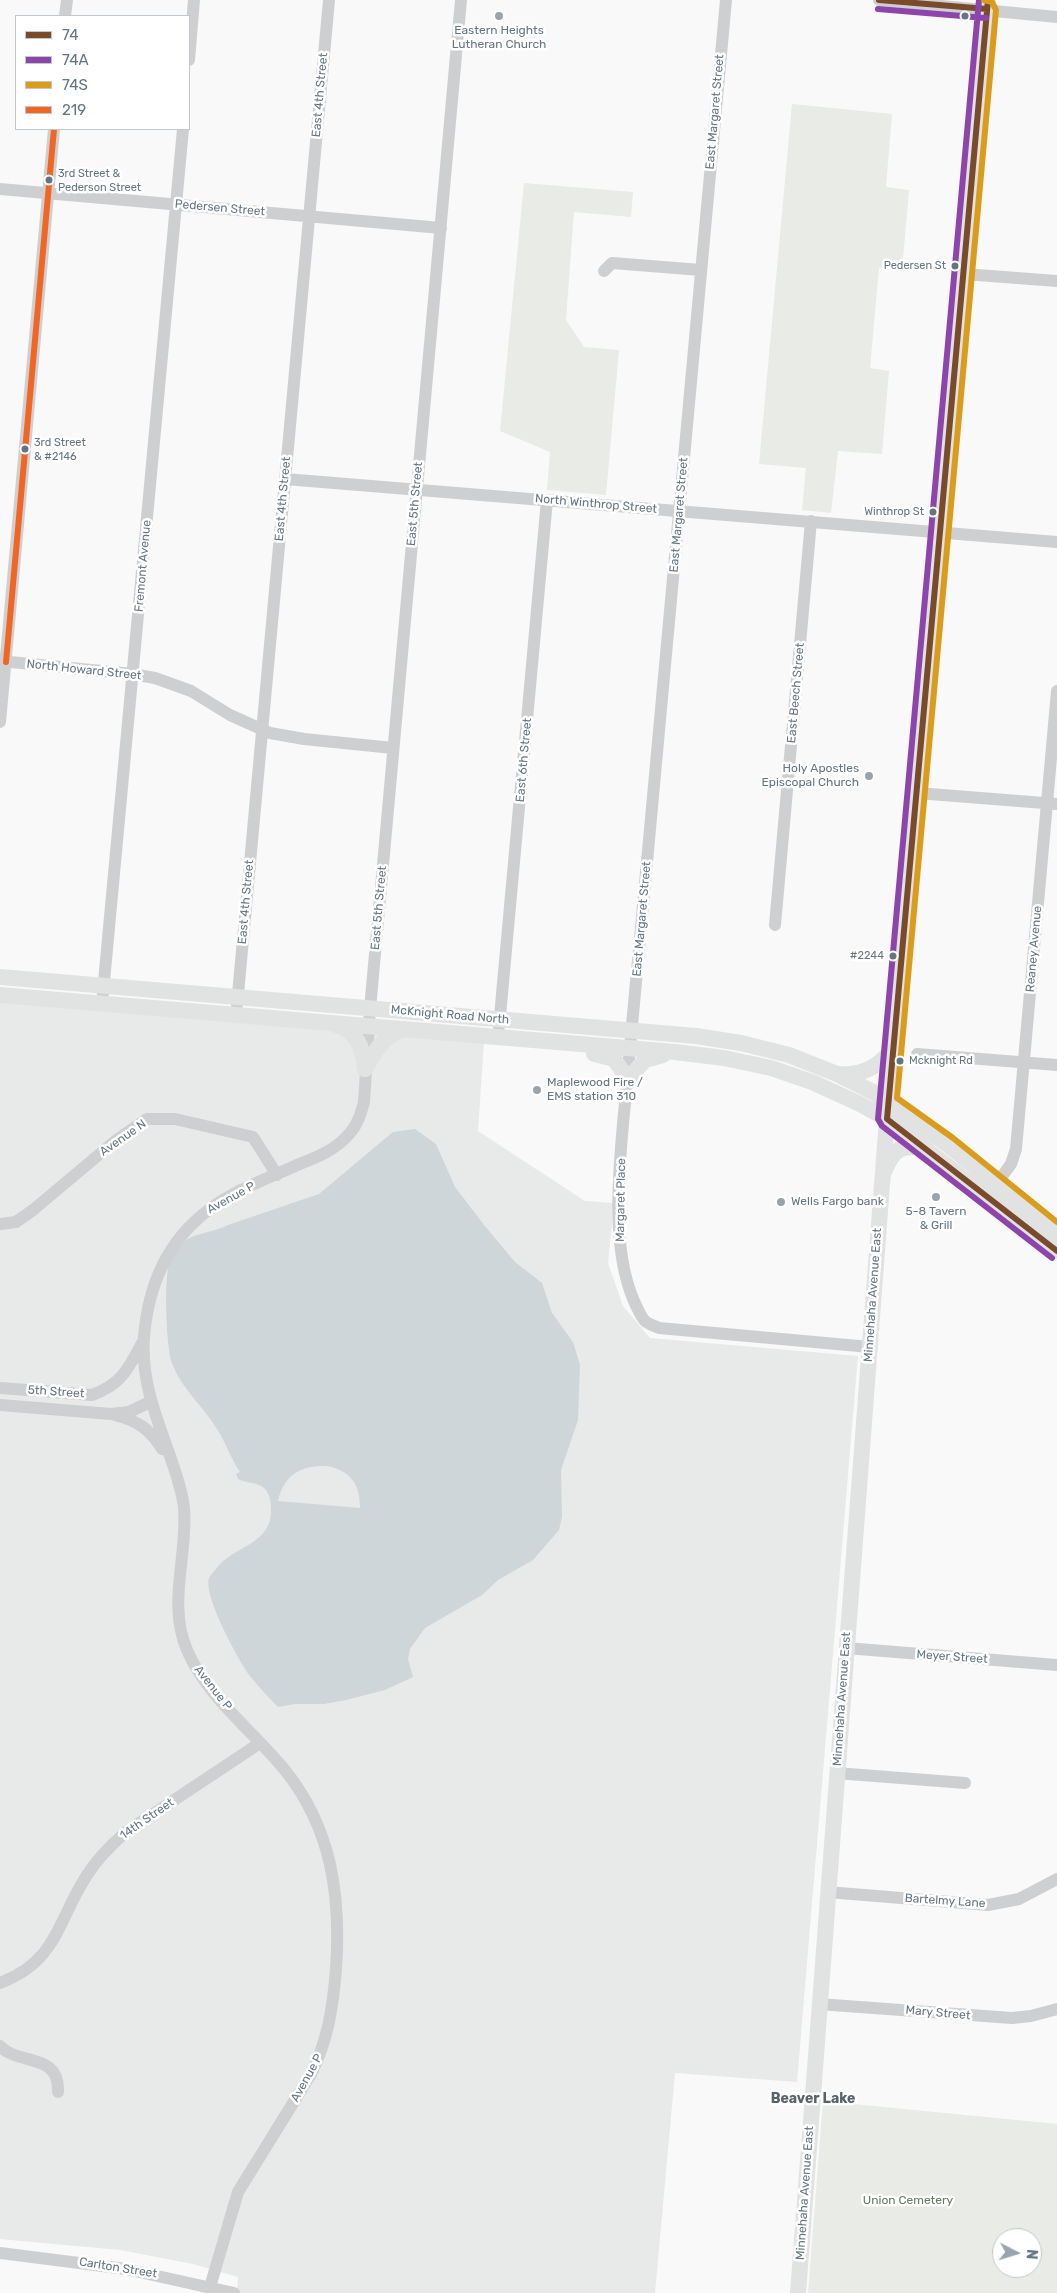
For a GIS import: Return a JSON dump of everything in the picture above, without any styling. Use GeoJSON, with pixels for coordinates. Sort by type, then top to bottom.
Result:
{"type":"FeatureCollection","features":[{"type":"Feature","properties":{"kind":"main road","name":"Minnehaha Avenue East"},"geometry":{"type":"LineString","coordinates":[[798,2293],[818,2004],[870,1347],[886,1119],[988,4]]}},
{"type":"Feature","properties":{"kind":"main road","name":"McKnight Road North"},"geometry":{"type":"LineString","coordinates":[[0,977],[500,1019],[741,1043],[789,1055],[837,1074],[888,1102],[1057,1233]]}},
{"type":"Feature","properties":{"kind":"main road","name":"McKnight Road North"},"geometry":{"type":"LineString","coordinates":[[0,995],[498,1036],[675,1052],[740,1060],[783,1072],[830,1090],[886,1119],[1057,1251]]}},
{"type":"Feature","properties":{"kind":"main road"},"geometry":{"type":"LineString","coordinates":[[328,1022],[347,1028],[356,1038],[363,1052],[366,1069]]}},
{"type":"Feature","properties":{"kind":"main road"},"geometry":{"type":"LineString","coordinates":[[366,1069],[383,1041],[393,1033],[404,1029]]}},
{"type":"Feature","properties":{"kind":"main road"},"geometry":{"type":"LineString","coordinates":[[560,1043],[578,1052],[602,1055],[614,1059],[628,1079],[645,1060],[675,1052]]}},
{"type":"Feature","properties":{"kind":"main road"},"geometry":{"type":"LineString","coordinates":[[837,1074],[850,1074],[874,1068],[884,1062],[894,1047]]}},
{"type":"Feature","properties":{"kind":"main road"},"geometry":{"type":"LineString","coordinates":[[882,1179],[890,1158],[898,1149],[910,1146],[924,1148]]}},
{"type":"Feature","properties":{"kind":"street"},"geometry":{"type":"LineString","coordinates":[[65,15],[67,0]]}},
{"type":"Feature","properties":{"kind":"street"},"geometry":{"type":"LineString","coordinates":[[190,48],[194,0]]}},
{"type":"Feature","properties":{"kind":"street","name":"East 4th Street"},"geometry":{"type":"LineString","coordinates":[[236,1015],[329,0]]}},
{"type":"Feature","properties":{"kind":"street","name":"East 5th Street"},"geometry":{"type":"LineString","coordinates":[[368,1026],[461,0]]}},
{"type":"Feature","properties":{"kind":"street","name":"East Margaret Street"},"geometry":{"type":"LineString","coordinates":[[630,1049],[726,0]]}},
{"type":"Feature","properties":{"kind":"street"},"geometry":{"type":"LineString","coordinates":[[879,0],[988,4],[1057,17]]}},
{"type":"Feature","properties":{"kind":"street"},"geometry":{"type":"LineString","coordinates":[[0,722],[3,662],[54,130]]}},
{"type":"Feature","properties":{"kind":"street","name":"Fremont Avenue"},"geometry":{"type":"LineString","coordinates":[[102,1003],[183,130]]}},
{"type":"Feature","properties":{"kind":"street","name":"Pedersen Street"},"geometry":{"type":"LineString","coordinates":[[0,189],[48,195],[440,228]]}},
{"type":"Feature","properties":{"kind":"street"},"geometry":{"type":"LineString","coordinates":[[604,271],[612,263],[701,270]]}},
{"type":"Feature","properties":{"kind":"street"},"geometry":{"type":"LineString","coordinates":[[964,274],[1057,281]]}},
{"type":"Feature","properties":{"kind":"street","name":"North Winthrop Street"},"geometry":{"type":"LineString","coordinates":[[285,479],[941,531],[1057,542]]}},
{"type":"Feature","properties":{"kind":"street","name":"East 6th Street"},"geometry":{"type":"LineString","coordinates":[[498,1036],[547,500]]}},
{"type":"Feature","properties":{"kind":"street","name":"East Beech Street"},"geometry":{"type":"LineString","coordinates":[[775,925],[812,522]]}},
{"type":"Feature","properties":{"kind":"street","name":"North Howard Street"},"geometry":{"type":"LineString","coordinates":[[3,662],[132,674],[155,678],[191,691],[230,715],[261,730],[304,739],[393,748]]}},
{"type":"Feature","properties":{"kind":"street","name":"Reaney Avenue"},"geometry":{"type":"LineString","coordinates":[[986,1197],[1015,1156],[1052,803],[1057,691]]}},
{"type":"Feature","properties":{"kind":"street"},"geometry":{"type":"LineString","coordinates":[[917,794],[1052,803]]}},
{"type":"Feature","properties":{"kind":"street","name":"Avenue P"},"geometry":{"type":"LineString","coordinates":[[210,2287],[238,2192],[311,2074],[320,2056],[331,2018],[338,1919],[334,1879],[328,1855],[316,1821],[297,1787],[285,1770],[205,1682],[186,1647],[177,1608],[185,1530],[184,1508],[175,1470],[150,1402],[144,1370],[144,1338],[148,1307],[157,1277],[181,1236],[206,1212],[220,1203],[332,1150],[353,1130],[364,1102],[368,1026]]}},
{"type":"Feature","properties":{"kind":"street","name":"Margaret Place"},"geometry":{"type":"LineString","coordinates":[[630,1049],[618,1228],[621,1253],[629,1288],[646,1321],[659,1328],[672,1330],[870,1347]]}},
{"type":"Feature","properties":{"kind":"street"},"geometry":{"type":"LineString","coordinates":[[917,1054],[1057,1065]]}},
{"type":"Feature","properties":{"kind":"street","name":"Avenue N"},"geometry":{"type":"LineString","coordinates":[[0,1224],[16,1222],[33,1210],[114,1142],[147,1119],[175,1119],[253,1137],[277,1175]]}},
{"type":"Feature","properties":{"kind":"street","name":"5th Street"},"geometry":{"type":"LineString","coordinates":[[0,1388],[84,1394],[105,1390],[120,1380],[128,1370],[144,1338]]}},
{"type":"Feature","properties":{"kind":"street"},"geometry":{"type":"LineString","coordinates":[[849,1345],[868,1364]]}},
{"type":"Feature","properties":{"kind":"street","name":"5th Street"},"geometry":{"type":"LineString","coordinates":[[0,1405],[111,1414],[129,1412],[150,1402]]}},
{"type":"Feature","properties":{"kind":"street"},"geometry":{"type":"LineString","coordinates":[[111,1414],[135,1421],[147,1429],[175,1470]]}},
{"type":"Feature","properties":{"kind":"street","name":"Meyer Street"},"geometry":{"type":"LineString","coordinates":[[846,1648],[1057,1665]]}},
{"type":"Feature","properties":{"kind":"street","name":"14th Street"},"geometry":{"type":"LineString","coordinates":[[0,1983],[28,1969],[44,1954],[57,1937],[87,1875],[113,1843],[126,1832],[260,1743]]}},
{"type":"Feature","properties":{"kind":"street"},"geometry":{"type":"LineString","coordinates":[[836,1773],[966,1783]]}},
{"type":"Feature","properties":{"kind":"street","name":"Bartelmy Lane"},"geometry":{"type":"LineString","coordinates":[[827,1892],[988,1904],[1019,1899],[1057,1879]]}},
{"type":"Feature","properties":{"kind":"street","name":"Mary Street"},"geometry":{"type":"LineString","coordinates":[[818,2004],[1002,2018],[1031,2016],[1057,2009]]}},
{"type":"Feature","properties":{"kind":"street"},"geometry":{"type":"LineString","coordinates":[[0,2046],[6,2052],[28,2058],[54,2072],[59,2081],[58,2092]]}},
{"type":"Feature","properties":{"kind":"street","name":"Carlton Street"},"geometry":{"type":"LineString","coordinates":[[0,2253],[126,2269],[234,2293]]}},
{"type":"Feature","properties":{"kind":"shaded area"},"geometry":{"type":"Polygon","coordinates":[[[0,1001],[484,1042],[478,1131],[585,1201],[614,1203],[608,1263],[623,1306],[650,1338],[858,1356],[797,2082],[675,2073],[655,2293],[237,2293],[238,2277],[193,2264],[120,2250],[0,2239],[0,1001]]]}},
{"type":"Feature","properties":{"kind":"shaded area"},"geometry":{"type":"Polygon","coordinates":[[[415,1129],[436,1144],[455,1187],[515,1262],[542,1283],[552,1313],[573,1342],[580,1365],[578,1420],[561,1470],[562,1517],[559,1530],[533,1560],[498,1580],[482,1595],[425,1628],[410,1649],[408,1659],[413,1677],[385,1690],[346,1700],[324,1704],[295,1704],[278,1707],[250,1676],[238,1657],[216,1613],[209,1587],[209,1578],[224,1561],[251,1543],[266,1530],[270,1520],[270,1499],[263,1487],[238,1479],[236,1474],[240,1472],[220,1434],[181,1381],[172,1363],[168,1340],[166,1305],[170,1258],[180,1244],[192,1237],[319,1194],[393,1132],[415,1129]],[[327,1466],[309,1467],[295,1473],[284,1484],[278,1501],[360,1508],[356,1485],[348,1475],[327,1466]]]}},
{"type":"Feature","properties":{"kind":"green space"},"geometry":{"type":"Polygon","coordinates":[[[792,104],[892,114],[886,187],[909,190],[902,270],[879,268],[870,368],[889,371],[882,454],[838,451],[831,513],[802,510],[806,468],[759,464],[792,104]]]}},
{"type":"Feature","properties":{"kind":"green space"},"geometry":{"type":"Polygon","coordinates":[[[524,183],[633,192],[631,217],[574,212],[566,320],[584,347],[619,350],[606,495],[547,490],[550,452],[500,431],[524,183]]]}},
{"type":"Feature","properties":{"kind":"green space","name":"Union Cemetery"},"geometry":{"type":"Polygon","coordinates":[[[823,2101],[1057,2124],[1057,2293],[808,2293],[823,2101]]]}},
{"type":"Feature","properties":{"kind":"transit line","name":"74"},"geometry":{"type":"LineString","coordinates":[[879,0],[987,9]]}},
{"type":"Feature","properties":{"kind":"transit line","name":"74A"},"geometry":{"type":"LineString","coordinates":[[979,0],[878,1119],[882,1126],[1052,1258]]}},
{"type":"Feature","properties":{"kind":"transit line","name":"74S"},"geometry":{"type":"LineString","coordinates":[[984,0],[992,2],[996,10],[897,1098],[953,1138],[1057,1222]]}},
{"type":"Feature","properties":{"kind":"transit line","name":"74"},"geometry":{"type":"LineString","coordinates":[[988,0],[887,1119],[1057,1251]]}},
{"type":"Feature","properties":{"kind":"transit line","name":"74A"},"geometry":{"type":"LineString","coordinates":[[878,9],[986,18]]}},
{"type":"Feature","properties":{"kind":"transit line","name":"219"},"geometry":{"type":"LineString","coordinates":[[6,662],[54,130]]}},
{"type":"Feature","properties":{"kind":"place","name":"Eastern Heights Lutheran Church"},"geometry":{"type":"Point","coordinates":[499,16]}},
{"type":"Feature","properties":{"kind":"place","name":"3rd Street & Pederson Street"},"geometry":{"type":"Point","coordinates":[49,180]}},
{"type":"Feature","properties":{"kind":"place","name":"Pedersen St"},"geometry":{"type":"Point","coordinates":[955,266]}},
{"type":"Feature","properties":{"kind":"place","name":"3rd Street & #2146"},"geometry":{"type":"Point","coordinates":[25,449]}},
{"type":"Feature","properties":{"kind":"place","name":"Winthrop St"},"geometry":{"type":"Point","coordinates":[933,512]}},
{"type":"Feature","properties":{"kind":"place","name":"Holy Apostles Episcopal Church"},"geometry":{"type":"Point","coordinates":[869,776]}},
{"type":"Feature","properties":{"kind":"place","name":"#2244"},"geometry":{"type":"Point","coordinates":[893,956]}},
{"type":"Feature","properties":{"kind":"place","name":"Mcknight Rd"},"geometry":{"type":"Point","coordinates":[900,1061]}},
{"type":"Feature","properties":{"kind":"place","name":"Maplewood Fire / EMS station 310"},"geometry":{"type":"Point","coordinates":[537,1090]}},
{"type":"Feature","properties":{"kind":"place","name":"5-8 Tavern & Grill"},"geometry":{"type":"Point","coordinates":[936,1197]}},
{"type":"Feature","properties":{"kind":"place","name":"Wells Fargo bank"},"geometry":{"type":"Point","coordinates":[781,1202]}},
{"type":"Feature","properties":{"kind":"district","name":"Beaver Lake"},"geometry":{"type":"Point","coordinates":[813,2099]}}]}
